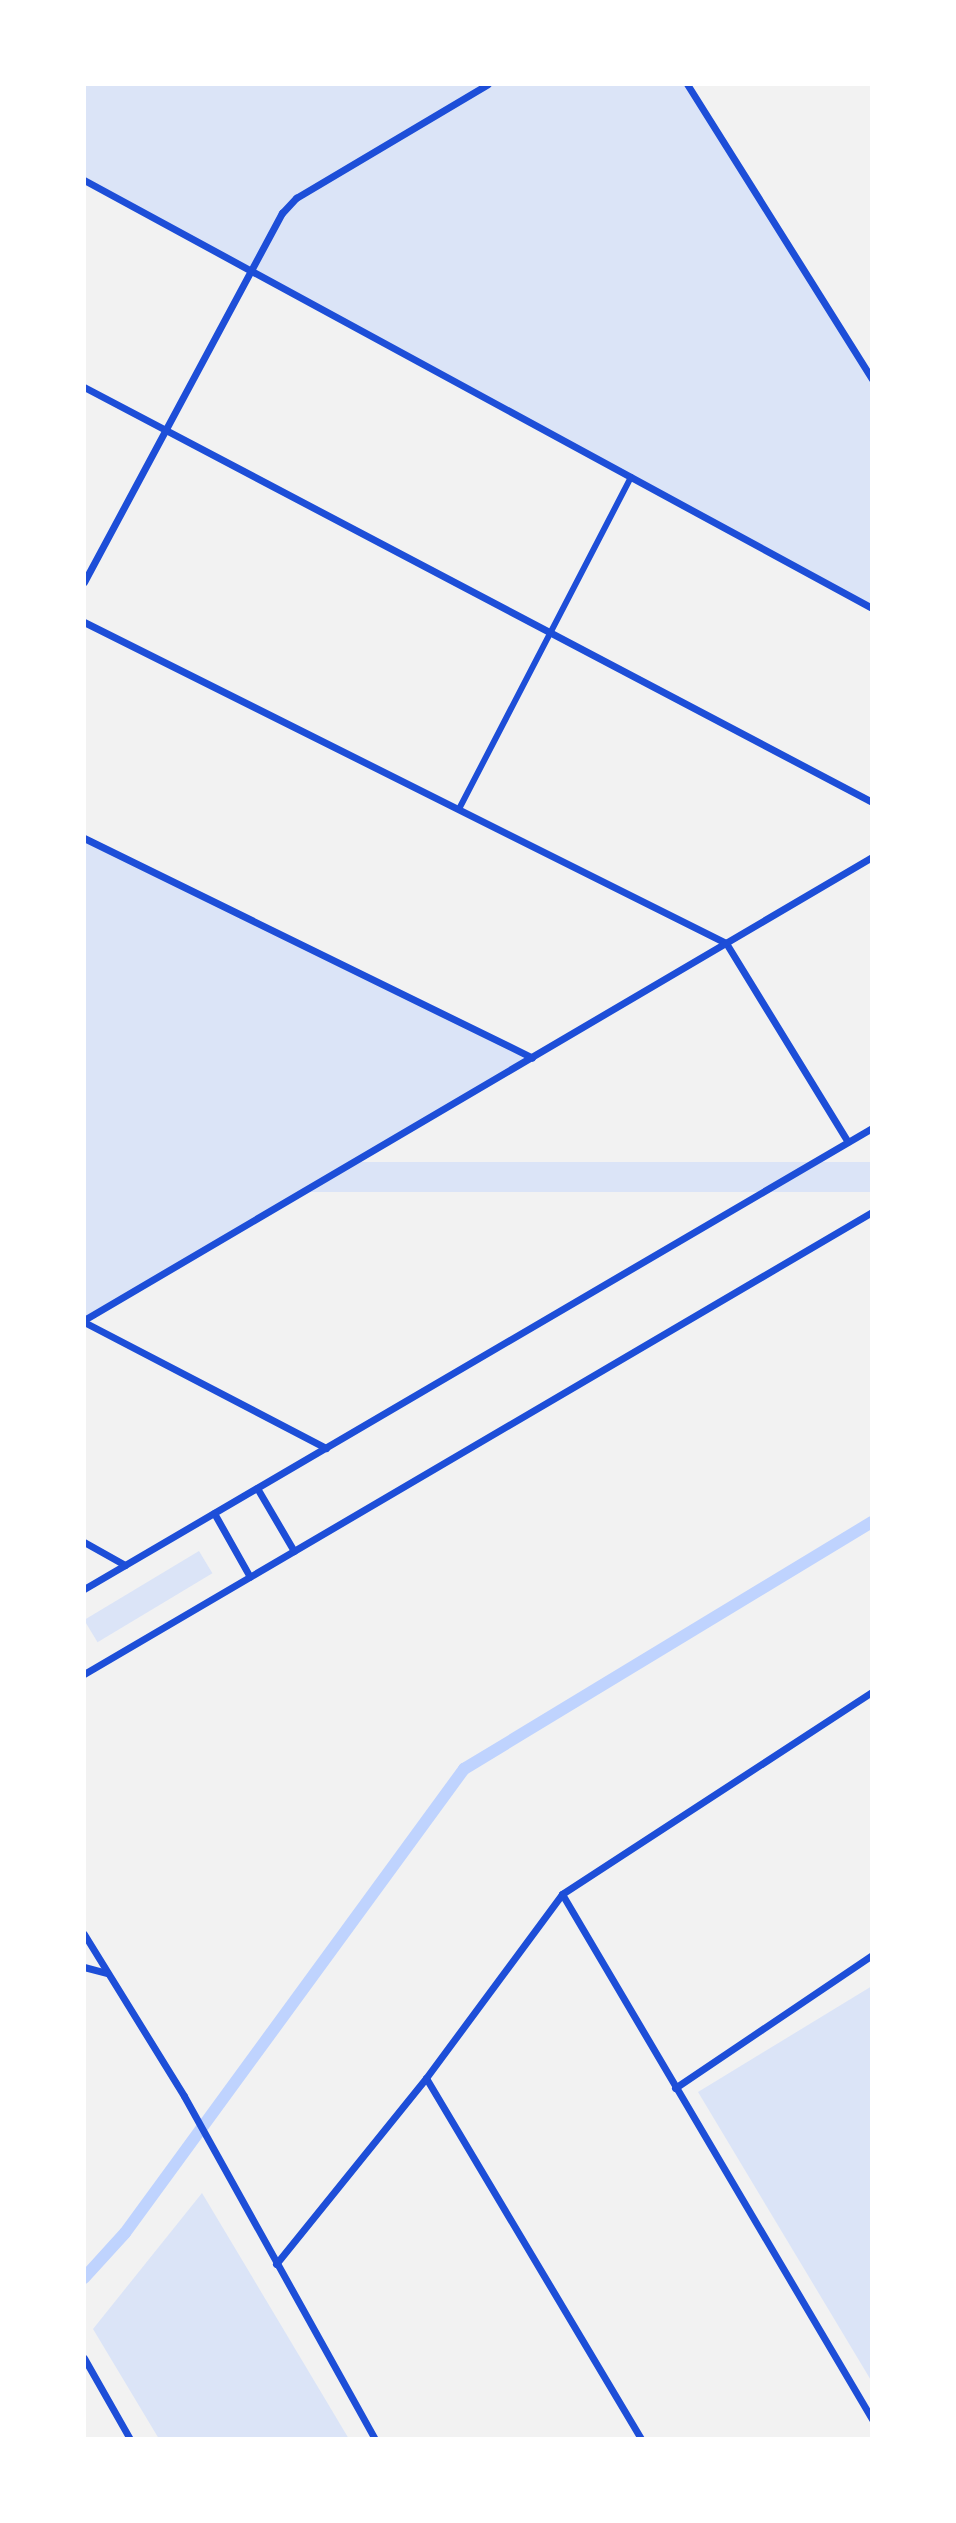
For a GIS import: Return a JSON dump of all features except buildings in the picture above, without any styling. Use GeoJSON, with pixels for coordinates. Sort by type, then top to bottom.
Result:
{"type":"FeatureCollection","features":[{"type":"Feature","properties":{"kind":"street"},"geometry":{"type":"LineString","coordinates":[[84,582],[250,267],[296,198],[488,84]]}},
{"type":"Feature","properties":{"kind":"street"},"geometry":{"type":"LineString","coordinates":[[687,84],[872,379]]}},
{"type":"Feature","properties":{"kind":"street"},"geometry":{"type":"LineString","coordinates":[[84,180],[250,267],[872,608]]}},
{"type":"Feature","properties":{"kind":"street"},"geometry":{"type":"LineString","coordinates":[[84,387],[872,802]]}},
{"type":"Feature","properties":{"kind":"street"},"geometry":{"type":"LineString","coordinates":[[459,809],[631,477]]}},
{"type":"Feature","properties":{"kind":"street"},"geometry":{"type":"LineString","coordinates":[[84,622],[726,943],[848,1142]]}},
{"type":"Feature","properties":{"kind":"street"},"geometry":{"type":"LineString","coordinates":[[84,838],[532,1057]]}},
{"type":"Feature","properties":{"kind":"street"},"geometry":{"type":"LineString","coordinates":[[84,1321],[872,857]]}},
{"type":"Feature","properties":{"kind":"street"},"geometry":{"type":"LineString","coordinates":[[84,1589],[872,1128]]}},
{"type":"Feature","properties":{"kind":"street"},"geometry":{"type":"LineString","coordinates":[[84,1674],[872,1212]]}},
{"type":"Feature","properties":{"kind":"street"},"geometry":{"type":"LineString","coordinates":[[84,1321],[326,1448]]}},
{"type":"Feature","properties":{"kind":"street"},"geometry":{"type":"LineString","coordinates":[[257,1488],[294,1551]]}},
{"type":"Feature","properties":{"kind":"street"},"geometry":{"type":"LineString","coordinates":[[214,1513],[250,1577]]}},
{"type":"Feature","properties":{"kind":"street"},"geometry":{"type":"LineString","coordinates":[[84,1542],[125,1565]]}},
{"type":"Feature","properties":{"kind":"street"},"geometry":{"type":"LineString","coordinates":[[276,2264],[426,2078],[562,1894],[872,1692]]}},
{"type":"Feature","properties":{"kind":"street"},"geometry":{"type":"LineString","coordinates":[[562,1894],[872,2419]]}},
{"type":"Feature","properties":{"kind":"street"},"geometry":{"type":"LineString","coordinates":[[84,1934],[184,2096],[375,2439]]}},
{"type":"Feature","properties":{"kind":"street"},"geometry":{"type":"LineString","coordinates":[[675,2088],[872,1955]]}},
{"type":"Feature","properties":{"kind":"street"},"geometry":{"type":"LineString","coordinates":[[84,1967],[108,1973]]}},
{"type":"Feature","properties":{"kind":"street"},"geometry":{"type":"LineString","coordinates":[[426,2078],[641,2439]]}},
{"type":"Feature","properties":{"kind":"street"},"geometry":{"type":"LineString","coordinates":[[84,2358],[130,2439]]}},
{"type":"Feature","properties":{"kind":"shaded area"},"geometry":{"type":"Polygon","coordinates":[[[84,84],[687,84],[872,379],[872,608],[84,180],[84,84]]]}},
{"type":"Feature","properties":{"kind":"shaded area"},"geometry":{"type":"Polygon","coordinates":[[[84,838],[532,1057],[84,1320],[84,838]]]}},
{"type":"Feature","properties":{"kind":"shaded area"},"geometry":{"type":"Polygon","coordinates":[[[194,1162],[872,1162],[872,1192],[194,1192],[194,1162]]]}},
{"type":"Feature","properties":{"kind":"shaded area"},"geometry":{"type":"Polygon","coordinates":[[[199,1551],[212,1573],[98,1642],[84,1620],[199,1551]]]}},
{"type":"Feature","properties":{"kind":"shaded area"},"geometry":{"type":"Polygon","coordinates":[[[872,1986],[872,2382],[698,2092],[872,1986]]]}},
{"type":"Feature","properties":{"kind":"shaded area"},"geometry":{"type":"Polygon","coordinates":[[[202,2193],[349,2439],[159,2439],[93,2329],[202,2193]]]}},
{"type":"Feature","properties":{"kind":"waterway"},"geometry":{"type":"LineString","coordinates":[[84,2278],[125,2233],[464,1769],[872,1522]]}}]}
